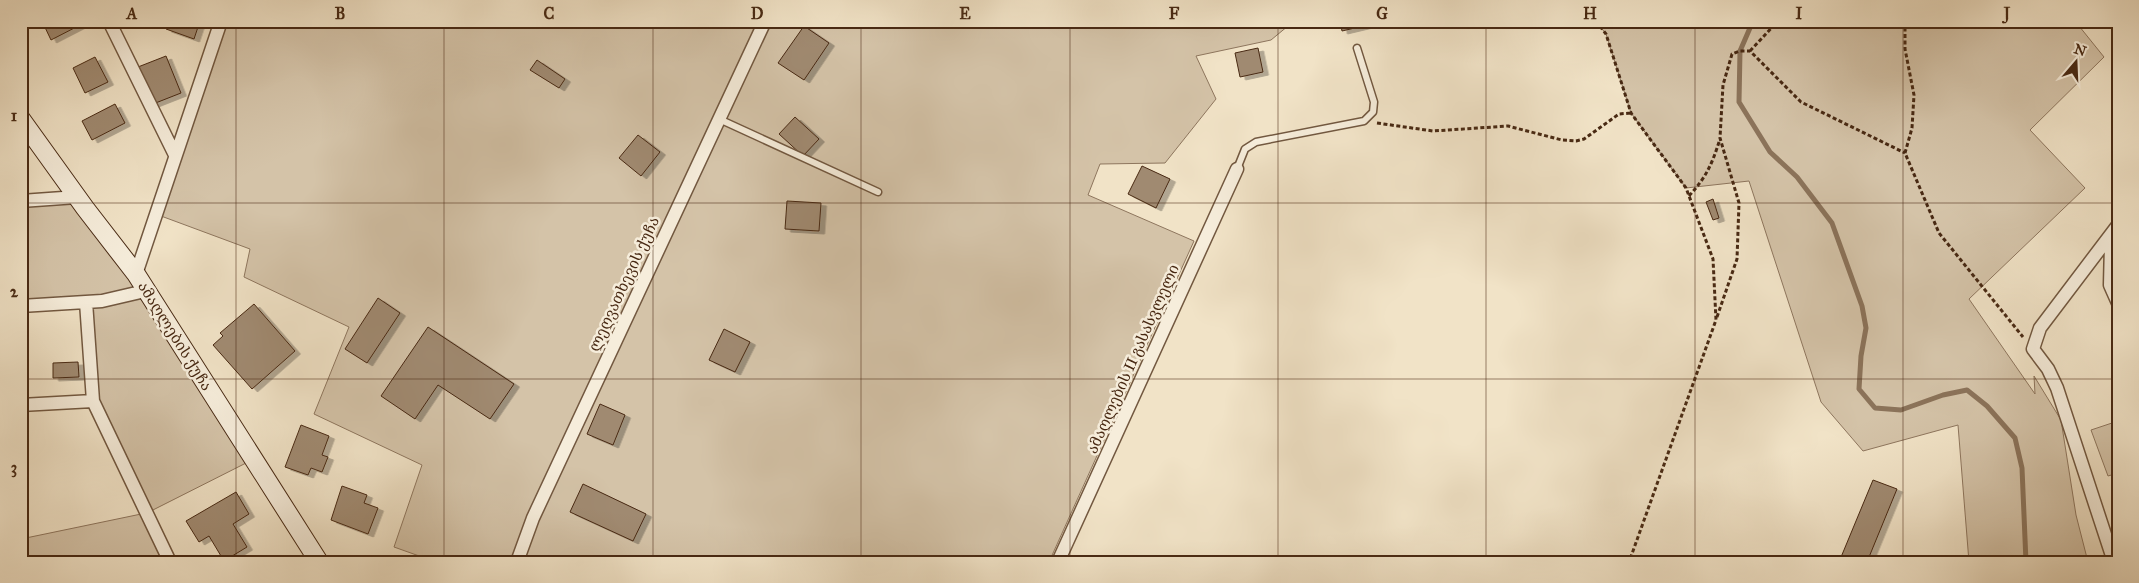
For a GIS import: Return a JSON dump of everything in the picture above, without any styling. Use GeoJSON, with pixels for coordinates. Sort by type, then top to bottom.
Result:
{"type":"FeatureCollection","features":[{"type":"Feature","properties":{"kind":"street"},"geometry":{"type":"LineString","coordinates":[[109,21],[175,154]]}},
{"type":"Feature","properties":{"kind":"street"},"geometry":{"type":"LineString","coordinates":[[136,274],[221,21]]}},
{"type":"Feature","properties":{"kind":"street","name":"ლეღვათხევის ქუჩა"},"geometry":{"type":"LineString","coordinates":[[517,562],[532,518],[765,21]]}},
{"type":"Feature","properties":{"kind":"street","name":"ამაღლების ქუჩა"},"geometry":{"type":"LineString","coordinates":[[24,128],[136,274],[145,291],[319,562]]}},
{"type":"Feature","properties":{"kind":"street","name":"ამაღლების II გასასვლელი"},"geometry":{"type":"LineString","coordinates":[[1058,562],[1237,169]]}},
{"type":"Feature","properties":{"kind":"street"},"geometry":{"type":"LineString","coordinates":[[21,201],[77,197]]}},
{"type":"Feature","properties":{"kind":"street"},"geometry":{"type":"LineString","coordinates":[[2114,562],[2058,388],[2048,369],[2033,349],[2040,328],[2118,226]]}},
{"type":"Feature","properties":{"kind":"street"},"geometry":{"type":"LineString","coordinates":[[2118,226],[2111,243],[2110,285],[2118,303]]}},
{"type":"Feature","properties":{"kind":"street"},"geometry":{"type":"LineString","coordinates":[[21,306],[102,301],[145,291]]}},
{"type":"Feature","properties":{"kind":"street"},"geometry":{"type":"LineString","coordinates":[[86,302],[93,401],[170,562]]}},
{"type":"Feature","properties":{"kind":"street"},"geometry":{"type":"LineString","coordinates":[[21,405],[93,401]]}},
{"type":"Feature","properties":{"kind":"lane"},"geometry":{"type":"LineString","coordinates":[[1237,169],[1245,149],[1256,142],[1364,121],[1373,112],[1374,102],[1357,48]]}},
{"type":"Feature","properties":{"kind":"lane"},"geometry":{"type":"LineString","coordinates":[[719,120],[878,192]]}},
{"type":"Feature","properties":{"kind":"path"},"geometry":{"type":"LineString","coordinates":[[1596,21],[1606,34],[1631,113],[1686,188],[1713,259],[1716,320]]}},
{"type":"Feature","properties":{"kind":"path"},"geometry":{"type":"LineString","coordinates":[[1750,51],[1778,21]]}},
{"type":"Feature","properties":{"kind":"path"},"geometry":{"type":"LineString","coordinates":[[1905,21],[1905,48],[1914,95],[1912,128],[1906,153],[1939,233],[2033,349]]}},
{"type":"Feature","properties":{"kind":"path"},"geometry":{"type":"LineString","coordinates":[[1689,196],[1704,180],[1720,138],[1723,85],[1732,54],[1740,51],[1750,51],[1801,102],[1906,153]]}},
{"type":"Feature","properties":{"kind":"path"},"geometry":{"type":"LineString","coordinates":[[1364,121],[1433,131],[1508,126],[1562,140],[1576,141],[1584,139],[1618,114],[1631,113]]}},
{"type":"Feature","properties":{"kind":"path"},"geometry":{"type":"LineString","coordinates":[[1629,562],[1738,259],[1740,202],[1720,138]]}},
{"type":"Feature","properties":{"kind":"shaded area"},"geometry":{"type":"Polygon","coordinates":[[[224,21],[1294,21],[1271,40],[1196,56],[1216,99],[1165,163],[1100,164],[1088,195],[1194,241],[1049,562],[436,562],[394,547],[422,465],[314,414],[349,327],[244,277],[250,249],[161,216],[224,21]]]}},
{"type":"Feature","properties":{"kind":"shaded area"},"geometry":{"type":"Polygon","coordinates":[[[1596,21],[2075,21],[2104,57],[2030,130],[2085,188],[1969,299],[2035,394],[2034,376],[2061,420],[2076,515],[2088,562],[1969,562],[1958,425],[1863,451],[1821,402],[1749,181],[1686,188],[1631,113],[1606,34],[1596,21]]]}},
{"type":"Feature","properties":{"kind":"shaded area"},"geometry":{"type":"Polygon","coordinates":[[[77,197],[254,459],[147,513],[170,562],[21,562],[21,539],[146,513],[93,401],[86,302],[21,306],[21,201],[77,197]]]}},
{"type":"Feature","properties":{"kind":"shaded area"},"geometry":{"type":"Polygon","coordinates":[[[2118,421],[2118,473],[2108,476],[2091,430],[2118,421]]]}},
{"type":"Feature","properties":{"kind":"building"},"geometry":{"type":"Polygon","coordinates":[[[42,21],[80,21],[82,24],[51,40],[42,21]]]}},
{"type":"Feature","properties":{"kind":"building"},"geometry":{"type":"Polygon","coordinates":[[[169,21],[200,21],[194,39],[166,29],[169,21]]]}},
{"type":"Feature","properties":{"kind":"building"},"geometry":{"type":"Polygon","coordinates":[[[1340,21],[1380,21],[1380,22],[1342,31],[1340,21]]]}},
{"type":"Feature","properties":{"kind":"building"},"geometry":{"type":"Polygon","coordinates":[[[804,26],[829,43],[804,80],[778,63],[804,26]]]}},
{"type":"Feature","properties":{"kind":"building"},"geometry":{"type":"Polygon","coordinates":[[[1258,48],[1263,72],[1240,77],[1235,53],[1258,48]]]}},
{"type":"Feature","properties":{"kind":"building"},"geometry":{"type":"Polygon","coordinates":[[[166,56],[181,93],[153,104],[138,67],[166,56]]]}},
{"type":"Feature","properties":{"kind":"building"},"geometry":{"type":"Polygon","coordinates":[[[95,57],[108,82],[85,93],[73,68],[95,57]]]}},
{"type":"Feature","properties":{"kind":"building"},"geometry":{"type":"Polygon","coordinates":[[[537,60],[565,79],[559,88],[530,70],[537,60]]]}},
{"type":"Feature","properties":{"kind":"building"},"geometry":{"type":"Polygon","coordinates":[[[115,104],[125,123],[92,140],[82,121],[115,104]]]}},
{"type":"Feature","properties":{"kind":"building"},"geometry":{"type":"Polygon","coordinates":[[[795,117],[819,139],[803,156],[779,134],[795,117]]]}},
{"type":"Feature","properties":{"kind":"building"},"geometry":{"type":"Polygon","coordinates":[[[638,135],[660,152],[641,176],[619,158],[638,135]]]}},
{"type":"Feature","properties":{"kind":"building"},"geometry":{"type":"Polygon","coordinates":[[[1142,166],[1170,179],[1156,208],[1128,194],[1142,166]]]}},
{"type":"Feature","properties":{"kind":"building"},"geometry":{"type":"Polygon","coordinates":[[[1713,199],[1719,218],[1713,220],[1706,202],[1713,199]]]}},
{"type":"Feature","properties":{"kind":"building"},"geometry":{"type":"Polygon","coordinates":[[[787,201],[821,203],[819,231],[785,229],[787,201]]]}},
{"type":"Feature","properties":{"kind":"building"},"geometry":{"type":"Polygon","coordinates":[[[378,298],[400,313],[367,363],[345,349],[378,298]]]}},
{"type":"Feature","properties":{"kind":"building"},"geometry":{"type":"Polygon","coordinates":[[[254,304],[295,351],[252,389],[213,345],[223,336],[220,333],[254,304]]]}},
{"type":"Feature","properties":{"kind":"building"},"geometry":{"type":"Polygon","coordinates":[[[428,327],[514,384],[490,419],[438,385],[415,419],[381,396],[428,327]]]}},
{"type":"Feature","properties":{"kind":"building"},"geometry":{"type":"Polygon","coordinates":[[[724,329],[750,342],[735,372],[709,360],[724,329]]]}},
{"type":"Feature","properties":{"kind":"building"},"geometry":{"type":"Polygon","coordinates":[[[78,362],[79,377],[53,378],[53,363],[78,362]]]}},
{"type":"Feature","properties":{"kind":"building"},"geometry":{"type":"Polygon","coordinates":[[[600,404],[625,415],[613,445],[587,434],[600,404]]]}},
{"type":"Feature","properties":{"kind":"building"},"geometry":{"type":"Polygon","coordinates":[[[301,425],[329,436],[322,455],[328,457],[322,472],[311,468],[308,475],[285,467],[301,425]]]}},
{"type":"Feature","properties":{"kind":"building"},"geometry":{"type":"Polygon","coordinates":[[[1873,480],[1897,489],[1867,562],[1839,562],[1873,480]]]}},
{"type":"Feature","properties":{"kind":"building"},"geometry":{"type":"Polygon","coordinates":[[[583,484],[646,514],[633,541],[570,512],[583,484]]]}},
{"type":"Feature","properties":{"kind":"building"},"geometry":{"type":"Polygon","coordinates":[[[342,486],[367,495],[364,503],[378,508],[368,534],[331,520],[342,486]]]}},
{"type":"Feature","properties":{"kind":"building"},"geometry":{"type":"Polygon","coordinates":[[[236,492],[249,514],[233,524],[247,547],[224,561],[209,536],[199,542],[186,521],[236,492]]]}},
{"type":"Feature","properties":{"kind":"waterway"},"geometry":{"type":"LineString","coordinates":[[1753,21],[1740,51],[1739,102],[1770,152],[1797,177],[1832,223],[1862,306],[1866,328],[1861,356],[1859,389],[1875,408],[1901,410],[1943,395],[1967,390],[1987,406],[2015,438],[2022,468],[2026,562]]}}]}
